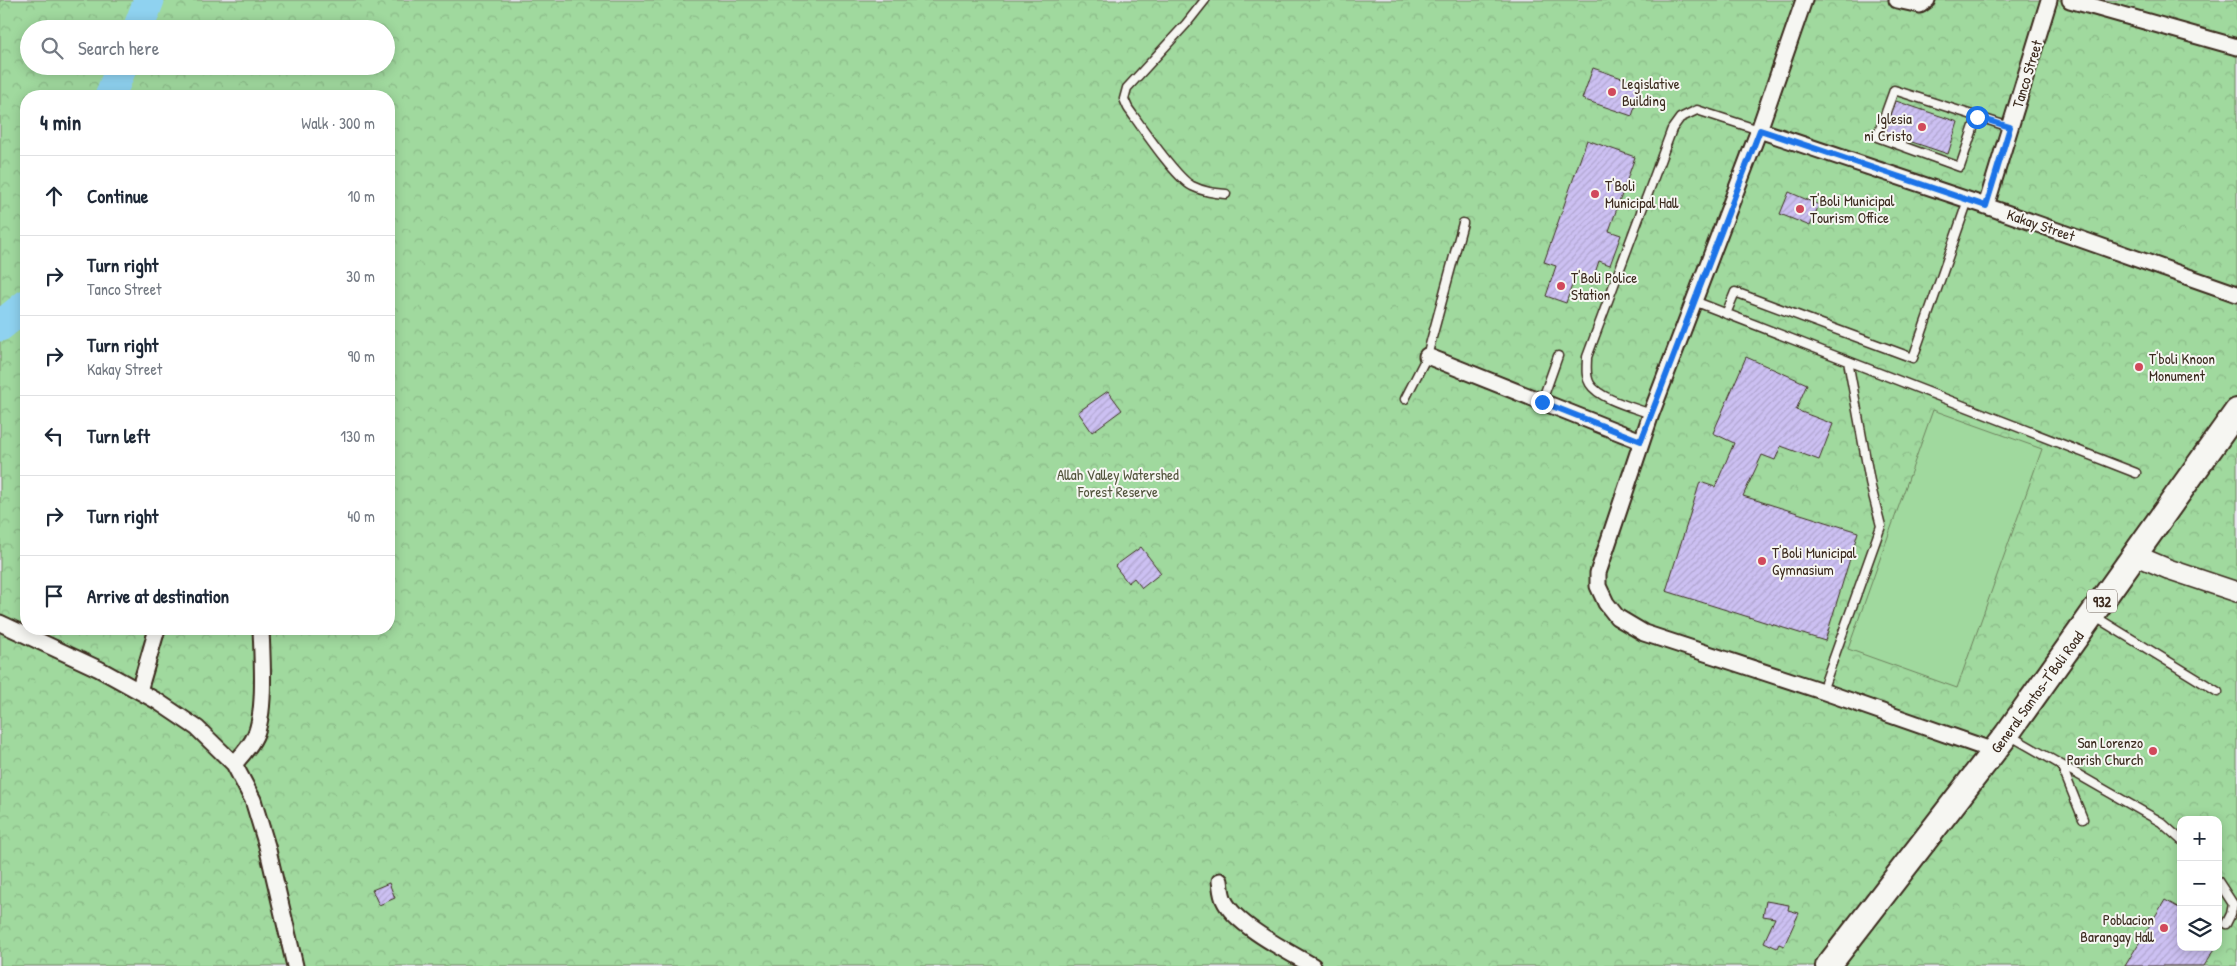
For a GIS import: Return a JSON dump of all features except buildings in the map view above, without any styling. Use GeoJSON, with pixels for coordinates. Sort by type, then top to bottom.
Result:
{"type":"FeatureCollection","features":[{"type":"Feature","properties":{"kind":"main road","name":"General Santos-T'Boli Road"},"geometry":{"type":"LineString","coordinates":[[1828,966],[2000,743],[2237,411]]}},
{"type":"Feature","properties":{"kind":"street"},"geometry":{"type":"LineString","coordinates":[[1804,0],[1760,130],[1641,441],[1598,573],[1598,586],[1606,603],[1617,617],[1644,633],[1822,691],[2000,743]]}},
{"type":"Feature","properties":{"kind":"street"},"geometry":{"type":"LineString","coordinates":[[1897,0],[1920,6],[1927,0]]}},
{"type":"Feature","properties":{"kind":"street","name":"Tanco Street"},"geometry":{"type":"LineString","coordinates":[[1986,206],[2050,0]]}},
{"type":"Feature","properties":{"kind":"street"},"geometry":{"type":"LineString","coordinates":[[2070,0],[2237,47]]}},
{"type":"Feature","properties":{"kind":"street","name":"Kakay Street"},"geometry":{"type":"LineString","coordinates":[[1760,130],[1986,206],[2237,294]]}},
{"type":"Feature","properties":{"kind":"street"},"geometry":{"type":"LineString","coordinates":[[1428,356],[1641,441]]}},
{"type":"Feature","properties":{"kind":"street"},"geometry":{"type":"LineString","coordinates":[[2135,554],[2168,569],[2237,592]]}},
{"type":"Feature","properties":{"kind":"street"},"geometry":{"type":"LineString","coordinates":[[0,623],[20,628]]}},
{"type":"Feature","properties":{"kind":"street"},"geometry":{"type":"LineString","coordinates":[[44,635],[197,728],[234,764],[253,800],[267,846],[295,966]]}},
{"type":"Feature","properties":{"kind":"street"},"geometry":{"type":"LineString","coordinates":[[139,691],[155,635]]}},
{"type":"Feature","properties":{"kind":"street"},"geometry":{"type":"LineString","coordinates":[[234,764],[246,751],[255,735],[260,711],[261,635]]}},
{"type":"Feature","properties":{"kind":"street"},"geometry":{"type":"LineString","coordinates":[[1220,881],[1224,900],[1234,914],[1257,933],[1313,966]]}},
{"type":"Feature","properties":{"kind":"lane"},"geometry":{"type":"LineString","coordinates":[[1205,0],[1186,24],[1127,88],[1124,100],[1168,161],[1190,185],[1206,192],[1226,194]]}},
{"type":"Feature","properties":{"kind":"lane"},"geometry":{"type":"LineString","coordinates":[[1977,117],[1960,167],[1877,137],[1894,90],[2010,127]]}},
{"type":"Feature","properties":{"kind":"lane"},"geometry":{"type":"LineString","coordinates":[[1651,414],[1604,396],[1591,386],[1586,374],[1587,357],[1672,129],[1680,118],[1697,110],[1760,130]]}},
{"type":"Feature","properties":{"kind":"lane"},"geometry":{"type":"LineString","coordinates":[[1726,314],[1736,292],[1913,358],[1968,200]]}},
{"type":"Feature","properties":{"kind":"lane"},"geometry":{"type":"LineString","coordinates":[[1405,399],[1428,356],[1464,223]]}},
{"type":"Feature","properties":{"kind":"lane"},"geometry":{"type":"LineString","coordinates":[[1694,301],[2136,473]]}},
{"type":"Feature","properties":{"kind":"lane"},"geometry":{"type":"LineString","coordinates":[[1542,402],[1558,356]]}},
{"type":"Feature","properties":{"kind":"lane"},"geometry":{"type":"LineString","coordinates":[[1822,691],[1881,526],[1871,487],[1848,361]]}},
{"type":"Feature","properties":{"kind":"lane"},"geometry":{"type":"LineString","coordinates":[[2092,614],[2218,692]]}},
{"type":"Feature","properties":{"kind":"lane"},"geometry":{"type":"LineString","coordinates":[[2000,743],[2062,767],[2161,822],[2177,836]]}},
{"type":"Feature","properties":{"kind":"lane"},"geometry":{"type":"LineString","coordinates":[[2062,767],[2083,820]]}},
{"type":"Feature","properties":{"kind":"lane"},"geometry":{"type":"LineString","coordinates":[[2222,887],[2233,904],[2226,924]]}},
{"type":"Feature","properties":{"kind":"green space","name":"Allah Valley Watershed Forest Reserve"},"geometry":{"type":"Polygon","coordinates":[[[0,0],[2237,0],[2237,966],[0,966],[0,0]]]}},
{"type":"Feature","properties":{"kind":"green space"},"geometry":{"type":"Polygon","coordinates":[[[1933,410],[2042,449],[1957,688],[1848,649],[1933,410]]]}},
{"type":"Feature","properties":{"kind":"waterway"},"geometry":{"type":"LineString","coordinates":[[141,20],[149,0]]}},
{"type":"Feature","properties":{"kind":"waterway"},"geometry":{"type":"LineString","coordinates":[[112,90],[118,75]]}},
{"type":"Feature","properties":{"kind":"waterway"},"geometry":{"type":"LineString","coordinates":[[0,326],[20,310]]}},
{"type":"Feature","properties":{"kind":"place","name":"Legislative Building"},"geometry":{"type":"Point","coordinates":[1612,92]}},
{"type":"Feature","properties":{"kind":"place","name":"Iglesia ni Cristo"},"geometry":{"type":"Point","coordinates":[1922,127]}},
{"type":"Feature","properties":{"kind":"place","name":"T'Boli Municipal Hall"},"geometry":{"type":"Point","coordinates":[1595,194]}},
{"type":"Feature","properties":{"kind":"place","name":"T'Boli Municipal Tourism Office"},"geometry":{"type":"Point","coordinates":[1800,209]}},
{"type":"Feature","properties":{"kind":"place","name":"T'Boli Police Station"},"geometry":{"type":"Point","coordinates":[1561,286]}},
{"type":"Feature","properties":{"kind":"place","name":"T'boli Knoon Monument"},"geometry":{"type":"Point","coordinates":[2139,367]}},
{"type":"Feature","properties":{"kind":"place","name":"T'Boli Municipal Gymnasium"},"geometry":{"type":"Point","coordinates":[1762,561]}},
{"type":"Feature","properties":{"kind":"place","name":"San Lorenzo Parish Church"},"geometry":{"type":"Point","coordinates":[2153,751]}},
{"type":"Feature","properties":{"kind":"place","name":"Poblacion Barangay Hall"},"geometry":{"type":"Point","coordinates":[2164,928]}},
{"type":"Feature","properties":{"kind":"route"},"geometry":{"type":"LineString","coordinates":[[1542,402],[1641,441],[1760,130],[1986,206],[2010,127],[1977,117]]}}]}
